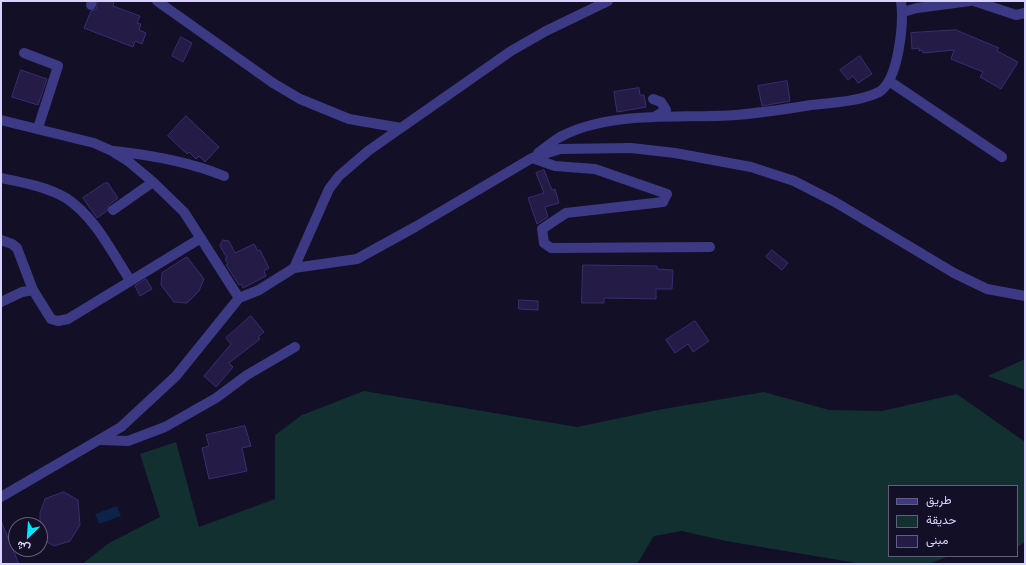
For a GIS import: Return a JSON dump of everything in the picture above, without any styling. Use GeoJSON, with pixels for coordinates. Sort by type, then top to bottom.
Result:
{"type":"FeatureCollection","features":[{"type":"Feature","properties":{"kind":"street"},"geometry":{"type":"LineString","coordinates":[[157,1],[267,79],[300,99],[349,119],[401,128]]}},
{"type":"Feature","properties":{"kind":"street"},"geometry":{"type":"LineString","coordinates":[[294,268],[329,189],[339,176],[368,151],[511,51],[546,31],[608,1]]}},
{"type":"Feature","properties":{"kind":"street"},"geometry":{"type":"LineString","coordinates":[[1,497],[121,427],[176,376],[239,298],[259,290],[294,268],[357,259],[415,227],[532,158],[560,137],[608,120],[736,115],[827,103],[862,97],[879,91],[889,81],[896,59],[902,12],[901,1]]}},
{"type":"Feature","properties":{"kind":"street"},"geometry":{"type":"LineString","coordinates":[[902,12],[917,8],[970,1]]}},
{"type":"Feature","properties":{"kind":"street"},"geometry":{"type":"LineString","coordinates":[[974,1],[1020,14]]}},
{"type":"Feature","properties":{"kind":"street"},"geometry":{"type":"LineString","coordinates":[[24,53],[58,66],[38,128]]}},
{"type":"Feature","properties":{"kind":"street"},"geometry":{"type":"LineString","coordinates":[[889,81],[1002,157]]}},
{"type":"Feature","properties":{"kind":"street"},"geometry":{"type":"LineString","coordinates":[[650,118],[666,110],[660,102],[653,99]]}},
{"type":"Feature","properties":{"kind":"street"},"geometry":{"type":"LineString","coordinates":[[1,120],[94,143],[112,150],[128,161],[153,182],[184,212],[239,298]]}},
{"type":"Feature","properties":{"kind":"street"},"geometry":{"type":"LineString","coordinates":[[532,158],[560,149],[631,148],[675,153],[751,167],[794,181],[808,188],[954,273],[987,290],[1025,296]]}},
{"type":"Feature","properties":{"kind":"street"},"geometry":{"type":"LineString","coordinates":[[112,150],[138,153],[204,168],[224,176]]}},
{"type":"Feature","properties":{"kind":"street"},"geometry":{"type":"LineString","coordinates":[[532,158],[555,166],[595,169],[667,194],[663,202],[566,213],[542,229],[544,243],[551,248],[710,247]]}},
{"type":"Feature","properties":{"kind":"street"},"geometry":{"type":"LineString","coordinates":[[1,178],[42,189],[64,197],[78,207],[94,224],[130,280]]}},
{"type":"Feature","properties":{"kind":"street"},"geometry":{"type":"LineString","coordinates":[[112,210],[153,182]]}},
{"type":"Feature","properties":{"kind":"street"},"geometry":{"type":"LineString","coordinates":[[1,240],[12,244],[17,248],[33,290],[51,319],[58,321],[68,319],[201,238]]}},
{"type":"Feature","properties":{"kind":"street"},"geometry":{"type":"LineString","coordinates":[[1,302],[22,292],[33,290]]}},
{"type":"Feature","properties":{"kind":"street"},"geometry":{"type":"LineString","coordinates":[[101,440],[128,441],[165,427],[295,347]]}},
{"type":"Feature","properties":{"kind":"green space"},"geometry":{"type":"Polygon","coordinates":[[[1025,359],[1025,390],[988,376],[1025,359]]]}},
{"type":"Feature","properties":{"kind":"green space"},"geometry":{"type":"Polygon","coordinates":[[[364,391],[577,427],[663,409],[764,392],[829,410],[882,411],[957,394],[1025,442],[1025,542],[1018,546],[1018,485],[888,485],[888,557],[946,557],[929,564],[862,564],[726,541],[682,531],[654,536],[637,564],[82,564],[109,543],[160,517],[140,454],[176,442],[199,527],[275,499],[275,435],[302,415],[364,391]]]}},
{"type":"Feature","properties":{"kind":"water"},"geometry":{"type":"Polygon","coordinates":[[[117,506],[121,516],[99,524],[95,514],[117,506]]]}},
{"type":"Feature","properties":{"kind":"building"},"geometry":{"type":"Polygon","coordinates":[[[98,1],[114,1],[113,6],[140,16],[137,23],[141,24],[139,30],[146,33],[142,44],[135,41],[133,47],[84,28],[91,11],[96,9],[98,1]]]}},
{"type":"Feature","properties":{"kind":"building"},"geometry":{"type":"Polygon","coordinates":[[[956,30],[999,48],[997,51],[1018,62],[1001,89],[980,77],[983,72],[951,59],[954,50],[923,53],[922,50],[919,51],[919,48],[912,49],[911,33],[956,30]]]}},
{"type":"Feature","properties":{"kind":"building"},"geometry":{"type":"Polygon","coordinates":[[[181,37],[192,43],[183,62],[172,56],[181,37]]]}},
{"type":"Feature","properties":{"kind":"building"},"geometry":{"type":"Polygon","coordinates":[[[860,56],[872,74],[858,83],[853,76],[848,80],[840,70],[860,56]]]}},
{"type":"Feature","properties":{"kind":"building"},"geometry":{"type":"Polygon","coordinates":[[[21,70],[47,79],[38,105],[12,97],[21,70]]]}},
{"type":"Feature","properties":{"kind":"building"},"geometry":{"type":"Polygon","coordinates":[[[787,81],[790,101],[762,106],[758,86],[787,81]]]}},
{"type":"Feature","properties":{"kind":"building"},"geometry":{"type":"Polygon","coordinates":[[[639,88],[640,95],[644,95],[646,107],[617,112],[614,92],[639,88]]]}},
{"type":"Feature","properties":{"kind":"building"},"geometry":{"type":"Polygon","coordinates":[[[186,116],[219,147],[205,162],[199,156],[196,159],[189,152],[187,154],[168,136],[186,116]]]}},
{"type":"Feature","properties":{"kind":"building"},"geometry":{"type":"Polygon","coordinates":[[[544,170],[552,190],[555,189],[559,203],[545,207],[548,217],[537,224],[528,198],[544,193],[536,173],[544,170]]]}},
{"type":"Feature","properties":{"kind":"building"},"geometry":{"type":"Polygon","coordinates":[[[105,183],[108,183],[118,198],[109,205],[107,211],[97,218],[83,198],[105,183]]]}},
{"type":"Feature","properties":{"kind":"building"},"geometry":{"type":"Polygon","coordinates":[[[223,240],[229,241],[235,253],[254,244],[258,251],[260,250],[269,268],[264,271],[266,276],[243,288],[241,284],[239,285],[226,265],[228,264],[225,259],[227,258],[220,246],[223,240]]]}},
{"type":"Feature","properties":{"kind":"building"},"geometry":{"type":"Polygon","coordinates":[[[772,250],[788,263],[782,270],[766,257],[772,250]]]}},
{"type":"Feature","properties":{"kind":"building"},"geometry":{"type":"Polygon","coordinates":[[[187,257],[204,279],[199,291],[187,303],[174,302],[161,285],[162,273],[187,257]]]}},
{"type":"Feature","properties":{"kind":"building"},"geometry":{"type":"Polygon","coordinates":[[[583,265],[657,266],[657,269],[673,270],[672,289],[656,289],[656,299],[604,298],[604,303],[582,303],[583,265]]]}},
{"type":"Feature","properties":{"kind":"building"},"geometry":{"type":"Polygon","coordinates":[[[146,279],[152,289],[140,296],[135,286],[146,279]]]}},
{"type":"Feature","properties":{"kind":"building"},"geometry":{"type":"Polygon","coordinates":[[[519,300],[538,301],[538,310],[519,309],[519,300]]]}},
{"type":"Feature","properties":{"kind":"building"},"geometry":{"type":"Polygon","coordinates":[[[251,316],[264,332],[258,337],[260,339],[229,363],[233,367],[216,387],[204,376],[231,344],[226,338],[251,316]]]}},
{"type":"Feature","properties":{"kind":"building"},"geometry":{"type":"Polygon","coordinates":[[[695,321],[709,341],[693,352],[688,344],[675,353],[666,340],[695,321]]]}},
{"type":"Feature","properties":{"kind":"building"},"geometry":{"type":"Polygon","coordinates":[[[245,426],[251,446],[242,448],[247,471],[209,479],[202,448],[209,446],[206,435],[245,426]]]}},
{"type":"Feature","properties":{"kind":"building"},"geometry":{"type":"Polygon","coordinates":[[[64,492],[78,500],[80,525],[70,541],[54,546],[48,543],[48,517],[40,517],[45,499],[64,492]]]}},
{"type":"Feature","properties":{"kind":"building"},"geometry":{"type":"Polygon","coordinates":[[[1,521],[8,538],[8,557],[16,557],[19,564],[1,564],[1,521]]]}}]}
